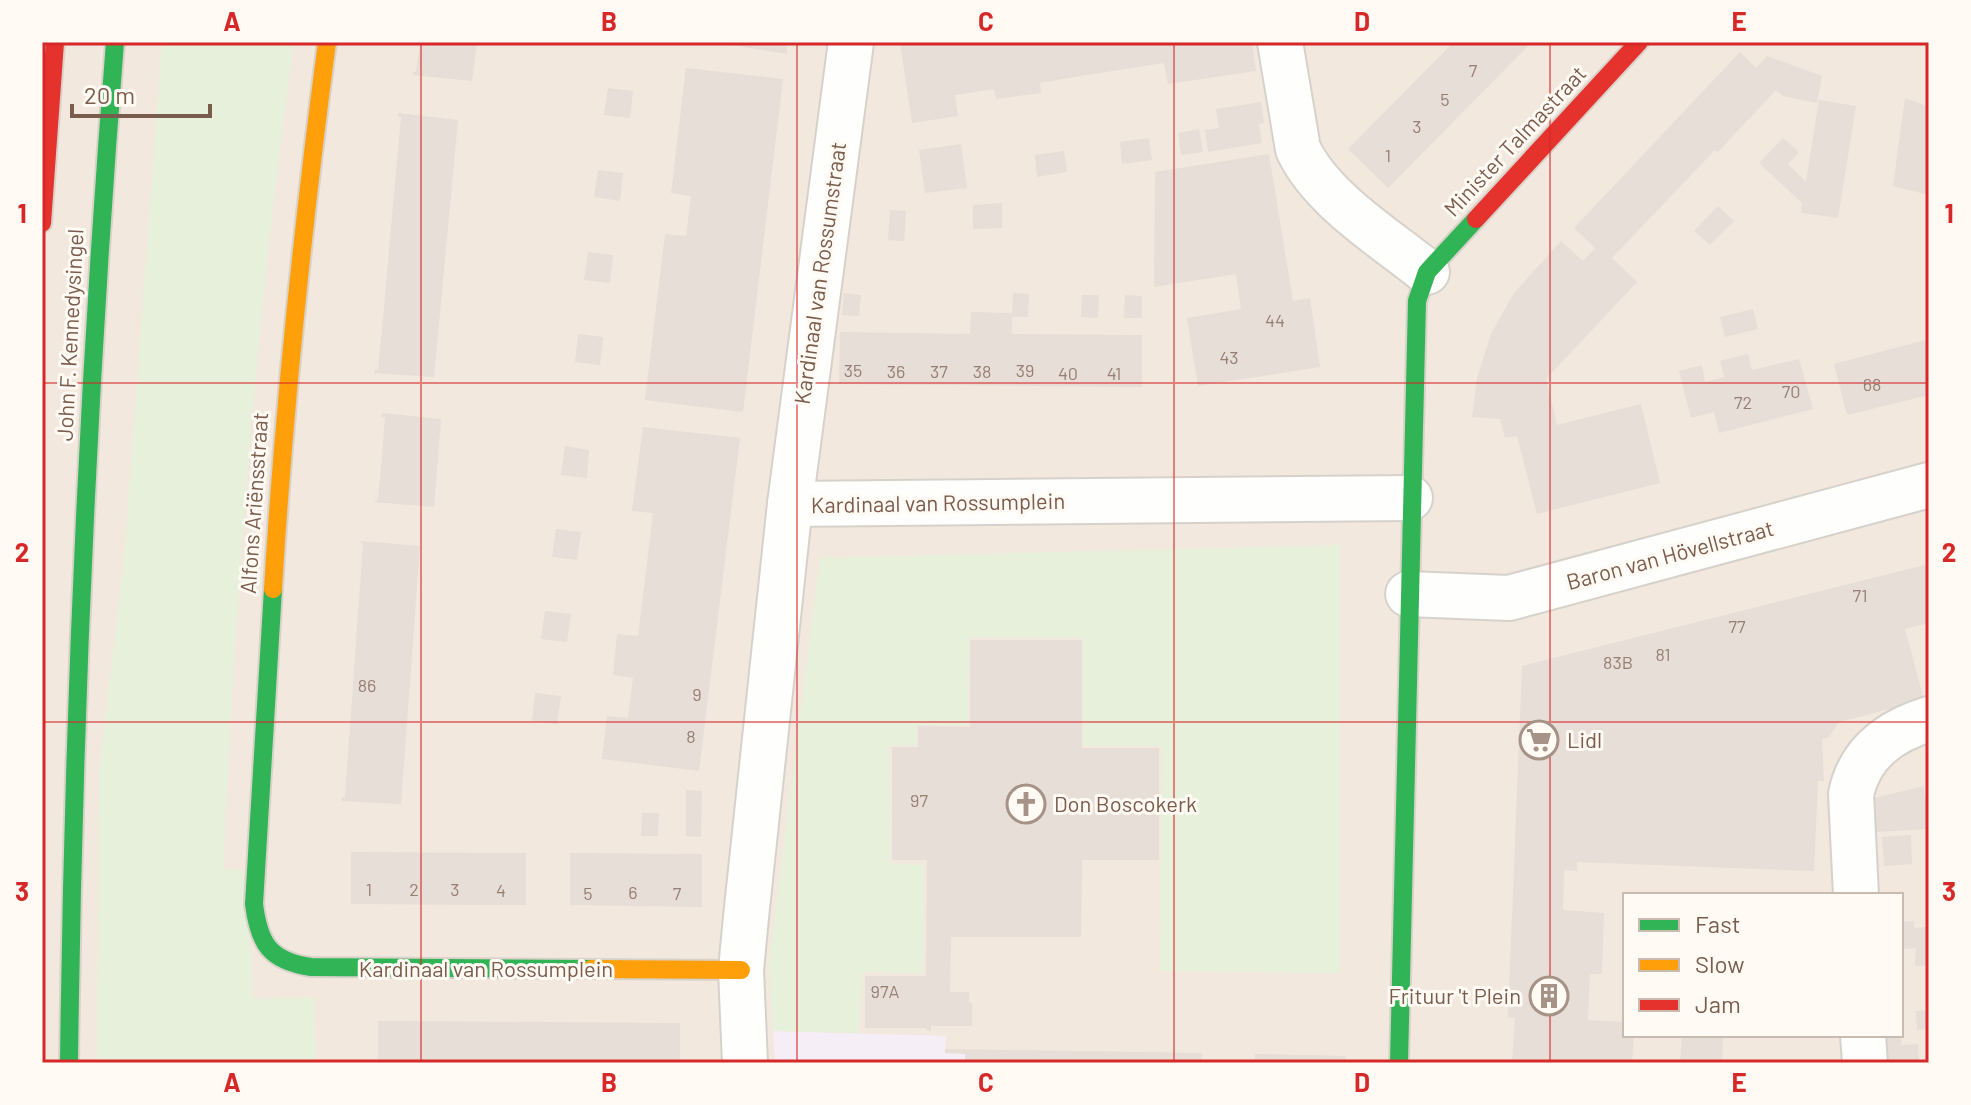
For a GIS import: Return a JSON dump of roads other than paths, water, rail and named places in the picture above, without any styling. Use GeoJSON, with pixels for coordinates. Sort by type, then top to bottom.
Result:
{"type":"FeatureCollection","features":[{"type":"Feature","properties":{"kind":"street","name":"John F. Kennedysingel"},"geometry":{"type":"LineString","coordinates":[[42,221],[55,42]]}},
{"type":"Feature","properties":{"kind":"street","name":"John F. Kennedysingel"},"geometry":{"type":"LineString","coordinates":[[69,1063],[81,556],[103,184],[115,42]]}},
{"type":"Feature","properties":{"kind":"street","name":"Alfons Ariënsstraat"},"geometry":{"type":"LineString","coordinates":[[281,961],[260,936],[254,904],[282,435],[308,184],[327,42]]}},
{"type":"Feature","properties":{"kind":"street","name":"Kardinaal van Rossumstraat"},"geometry":{"type":"LineString","coordinates":[[790,504],[851,42]]}},
{"type":"Feature","properties":{"kind":"street"},"geometry":{"type":"LineString","coordinates":[[1280,42],[1298,149],[1305,164],[1334,197],[1427,272],[1417,301],[1410,498],[1399,1063]]}},
{"type":"Feature","properties":{"kind":"street","name":"Minister Talmastraat"},"geometry":{"type":"LineString","coordinates":[[1427,272],[1639,42]]}},
{"type":"Feature","properties":{"kind":"street","name":"Baron van Hövellstraat"},"geometry":{"type":"LineString","coordinates":[[1408,594],[1509,598],[1929,485]]}},
{"type":"Feature","properties":{"kind":"street","name":"Kardinaal van Rossumplein"},"geometry":{"type":"LineString","coordinates":[[745,1063],[741,970],[790,504],[1410,498]]}},
{"type":"Feature","properties":{"kind":"street"},"geometry":{"type":"LineString","coordinates":[[1856,893],[1851,794],[1854,778],[1862,761],[1895,732],[1929,719]]}},
{"type":"Feature","properties":{"kind":"street","name":"Kardinaal van Rossumplein"},"geometry":{"type":"LineString","coordinates":[[281,961],[311,967],[741,970]]}},
{"type":"Feature","properties":{"kind":"street"},"geometry":{"type":"LineString","coordinates":[[1863,1037],[1865,1063]]}},
{"type":"Feature","properties":{"kind":"place","name":"Lidl"},"geometry":{"type":"Point","coordinates":[1539,740]}},
{"type":"Feature","properties":{"kind":"place","name":"Don Boscokerk"},"geometry":{"type":"Point","coordinates":[1026,804]}},
{"type":"Feature","properties":{"kind":"place","name":"Frituur 't Plein"},"geometry":{"type":"Point","coordinates":[1549,996]}}]}
